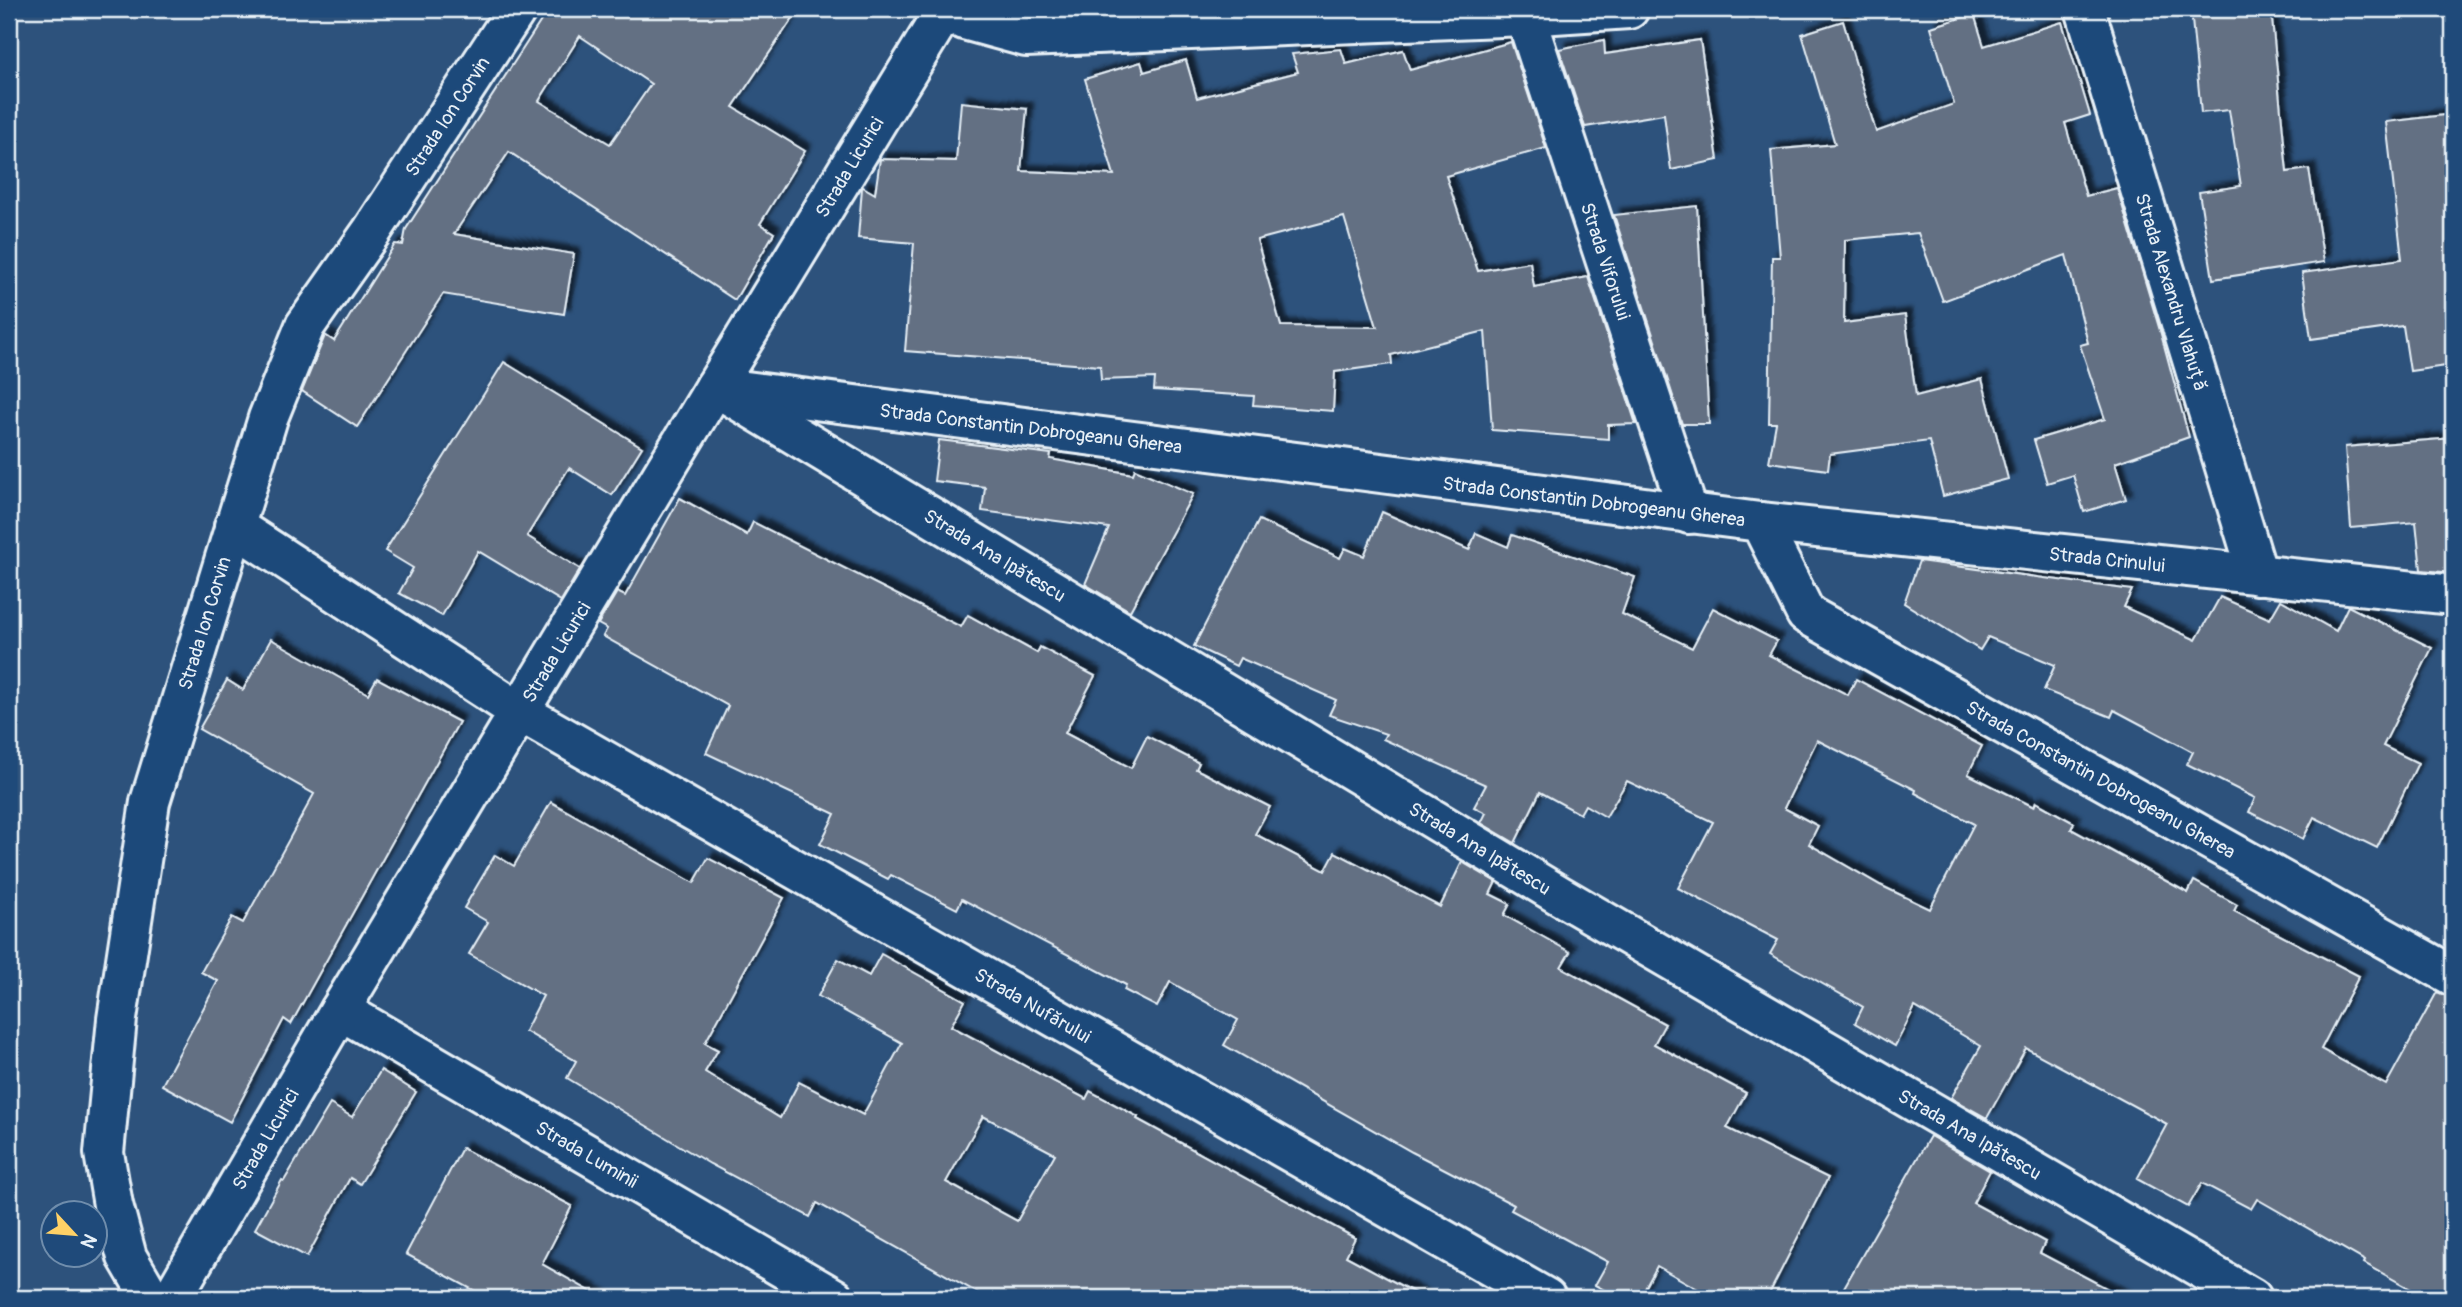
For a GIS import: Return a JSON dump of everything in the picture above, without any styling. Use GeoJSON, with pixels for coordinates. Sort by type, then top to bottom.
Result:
{"type":"FeatureCollection","features":[{"type":"Feature","properties":{"kind":"street","name":"Strada Ion Corvin"},"geometry":{"type":"LineString","coordinates":[[151,1298],[127,1257],[113,1205],[104,1153],[117,1019],[150,802],[268,418],[305,326],[372,231],[517,9]]}},
{"type":"Feature","properties":{"kind":"street"},"geometry":{"type":"LineString","coordinates":[[945,9],[974,24],[1629,9]]}},
{"type":"Feature","properties":{"kind":"street","name":"Strada Licurici"},"geometry":{"type":"LineString","coordinates":[[172,1298],[340,1010],[945,9]]}},
{"type":"Feature","properties":{"kind":"street","name":"Strada Alexandru Vlahuță"},"geometry":{"type":"LineString","coordinates":[[2085,9],[2258,575]]}},
{"type":"Feature","properties":{"kind":"street","name":"Strada Viforului"},"geometry":{"type":"LineString","coordinates":[[1524,12],[1689,514]]}},
{"type":"Feature","properties":{"kind":"street","name":"Strada Constantin Dobrogeanu Gherea"},"geometry":{"type":"LineString","coordinates":[[715,387],[1760,522],[1806,614],[2453,976]]}},
{"type":"Feature","properties":{"kind":"street","name":"Strada Ana Ipătescu"},"geometry":{"type":"LineString","coordinates":[[715,387],[1559,895],[2252,1298]]}},
{"type":"Feature","properties":{"kind":"street","name":"Strada Crinului"},"geometry":{"type":"LineString","coordinates":[[1760,522],[2453,595]]}},
{"type":"Feature","properties":{"kind":"street","name":"Strada Nufărului"},"geometry":{"type":"LineString","coordinates":[[234,526],[520,712],[1546,1298]]}},
{"type":"Feature","properties":{"kind":"street","name":"Strada Luminii"},"geometry":{"type":"LineString","coordinates":[[340,1010],[834,1298]]}},
{"type":"Feature","properties":{"kind":"building"},"geometry":{"type":"Polygon","coordinates":[[[540,9],[799,9],[733,107],[805,151],[760,224],[774,233],[735,300],[509,152],[454,234],[574,254],[564,314],[443,294],[357,427],[302,391],[325,335],[334,341],[395,244],[403,245],[406,229],[546,13],[540,9]],[[580,36],[539,101],[610,144],[651,84],[580,36]]]}},
{"type":"Feature","properties":{"kind":"building"},"geometry":{"type":"Polygon","coordinates":[[[2191,9],[2271,9],[2287,172],[2309,169],[2324,262],[2213,279],[2199,192],[2241,186],[2229,110],[2201,113],[2191,9]]]}},
{"type":"Feature","properties":{"kind":"building"},"geometry":{"type":"Polygon","coordinates":[[[1974,14],[1984,46],[2062,22],[2090,115],[2065,123],[2086,196],[2117,188],[2189,437],[2115,463],[2126,499],[2084,512],[2073,475],[2047,483],[2034,440],[2105,419],[2080,345],[2088,343],[2066,255],[1943,301],[1918,233],[1845,240],[1844,323],[1905,315],[1916,396],[1982,379],[2008,479],[1943,496],[1929,441],[1830,454],[1828,470],[1769,462],[1776,423],[1769,423],[1772,257],[1780,257],[1771,150],[1835,144],[1802,34],[1843,21],[1876,132],[1954,104],[1931,27],[1974,14]]]}},
{"type":"Feature","properties":{"kind":"building"},"geometry":{"type":"Polygon","coordinates":[[[1604,40],[1605,54],[1700,40],[1718,160],[1671,170],[1664,114],[1585,127],[1559,49],[1604,40]]]}},
{"type":"Feature","properties":{"kind":"building"},"geometry":{"type":"Polygon","coordinates":[[[1511,42],[1546,148],[1446,176],[1478,271],[1530,262],[1534,287],[1588,277],[1636,424],[1608,425],[1608,439],[1492,430],[1485,331],[1391,355],[1392,364],[1335,372],[1333,411],[1253,405],[1254,396],[1154,390],[1155,378],[1101,380],[1100,366],[905,351],[914,243],[858,238],[862,188],[875,194],[880,159],[956,161],[961,102],[1027,109],[1021,171],[1114,175],[1085,79],[1141,62],[1144,72],[1186,60],[1197,98],[1298,72],[1292,54],[1341,49],[1346,64],[1403,50],[1410,70],[1511,42]],[[1344,217],[1257,240],[1281,326],[1377,327],[1344,217]]]}},
{"type":"Feature","properties":{"kind":"building"},"geometry":{"type":"Polygon","coordinates":[[[2453,114],[2453,309],[2445,310],[2453,365],[2410,371],[2403,326],[2311,339],[2302,273],[2402,259],[2386,122],[2453,114]]]}},
{"type":"Feature","properties":{"kind":"building"},"geometry":{"type":"Polygon","coordinates":[[[1697,206],[1709,424],[1682,424],[1614,215],[1697,206]]]}},
{"type":"Feature","properties":{"kind":"building"},"geometry":{"type":"Polygon","coordinates":[[[504,362],[642,447],[612,495],[569,468],[527,536],[580,569],[561,601],[478,551],[442,616],[399,593],[413,568],[385,551],[504,362]]]}},
{"type":"Feature","properties":{"kind":"building"},"geometry":{"type":"Polygon","coordinates":[[[2453,438],[2453,573],[2421,570],[2416,522],[2351,528],[2345,447],[2453,438]]]}},
{"type":"Feature","properties":{"kind":"building"},"geometry":{"type":"Polygon","coordinates":[[[939,440],[1051,454],[1050,459],[1133,474],[1135,469],[1193,494],[1130,611],[1085,584],[1109,528],[982,511],[985,487],[934,481],[939,440]]]}},
{"type":"Feature","properties":{"kind":"building"},"geometry":{"type":"Polygon","coordinates":[[[680,498],[747,535],[753,522],[961,627],[968,615],[1037,653],[1040,647],[1095,676],[1065,733],[1131,768],[1147,736],[1199,763],[1196,769],[1270,807],[1255,834],[1325,871],[1335,852],[1440,907],[1462,862],[1496,882],[1490,894],[1510,904],[1504,915],[1570,952],[1561,967],[1665,1024],[1654,1044],[1746,1093],[1727,1128],[1828,1178],[1767,1298],[1714,1298],[1657,1266],[1640,1298],[1619,1298],[1595,1285],[1608,1262],[1511,1210],[1514,1205],[1412,1152],[1224,1045],[1238,1020],[1170,982],[1157,1007],[1124,990],[1126,985],[962,899],[957,909],[891,875],[888,879],[820,844],[835,814],[706,753],[728,706],[603,636],[607,629],[598,624],[617,592],[625,596],[680,498]]]}},
{"type":"Feature","properties":{"kind":"building"},"geometry":{"type":"Polygon","coordinates":[[[1382,512],[1469,550],[1476,533],[1508,547],[1512,535],[1635,577],[1622,614],[1692,648],[1713,608],[1777,641],[1769,655],[1848,695],[1856,679],[1982,746],[1968,774],[2034,807],[2036,802],[2074,823],[2071,829],[2188,893],[2194,881],[2237,905],[2234,911],[2359,976],[2321,1049],[2386,1085],[2437,992],[2453,998],[2453,1298],[2427,1298],[2257,1199],[2251,1209],[2202,1183],[2188,1207],[2137,1179],[2167,1124],[2026,1048],[1987,1118],[1951,1098],[1981,1046],[1915,1007],[1895,1046],[1855,1023],[1863,1007],[1770,954],[1778,940],[1678,888],[1713,822],[1627,781],[1606,817],[1585,805],[1580,814],[1540,792],[1515,843],[1481,823],[1486,813],[1474,807],[1486,785],[1383,739],[1386,734],[1329,715],[1336,700],[1240,658],[1236,666],[1194,646],[1259,520],[1340,558],[1345,548],[1364,556],[1382,512]],[[1817,740],[1784,808],[1818,826],[1809,844],[1880,885],[1930,909],[1974,824],[1915,793],[1916,790],[1817,740]]]}},
{"type":"Feature","properties":{"kind":"building"},"geometry":{"type":"Polygon","coordinates":[[[1919,561],[2132,590],[2124,607],[2196,640],[2220,597],[2270,619],[2281,600],[2336,631],[2348,606],[2432,648],[2383,746],[2418,763],[2377,848],[2314,817],[2303,839],[2249,812],[2255,798],[2187,764],[2193,752],[2114,710],[2111,717],[2044,690],[2055,665],[1988,637],[1980,650],[1904,603],[1919,561]]]}},
{"type":"Feature","properties":{"kind":"building"},"geometry":{"type":"Polygon","coordinates":[[[271,639],[368,694],[377,678],[459,722],[291,1024],[284,1019],[230,1122],[162,1085],[218,981],[201,972],[232,917],[243,923],[314,794],[199,729],[227,680],[243,690],[271,639]]]}},
{"type":"Feature","properties":{"kind":"building"},"geometry":{"type":"Polygon","coordinates":[[[551,802],[694,883],[708,858],[784,898],[705,1043],[718,1050],[705,1072],[780,1118],[799,1082],[863,1115],[902,1043],[818,996],[838,959],[869,976],[881,954],[965,1001],[951,1026],[1086,1099],[1090,1091],[1355,1238],[1346,1256],[1424,1298],[987,1298],[817,1203],[810,1217],[710,1164],[567,1078],[576,1061],[525,1031],[543,996],[469,954],[488,922],[464,908],[495,855],[514,866],[551,802]],[[983,1116],[946,1182],[1017,1221],[1055,1154],[983,1116]]]}},
{"type":"Feature","properties":{"kind":"building"},"geometry":{"type":"Polygon","coordinates":[[[381,1070],[416,1092],[360,1184],[350,1178],[307,1257],[255,1229],[330,1104],[352,1117],[381,1070]]]}},
{"type":"Feature","properties":{"kind":"building"},"geometry":{"type":"Polygon","coordinates":[[[1930,1136],[1990,1171],[1973,1203],[2045,1242],[2040,1253],[2125,1298],[1838,1298],[1930,1136]]]}},
{"type":"Feature","properties":{"kind":"building"},"geometry":{"type":"Polygon","coordinates":[[[462,1148],[572,1206],[542,1264],[602,1298],[488,1298],[406,1254],[462,1148]]]}}]}
